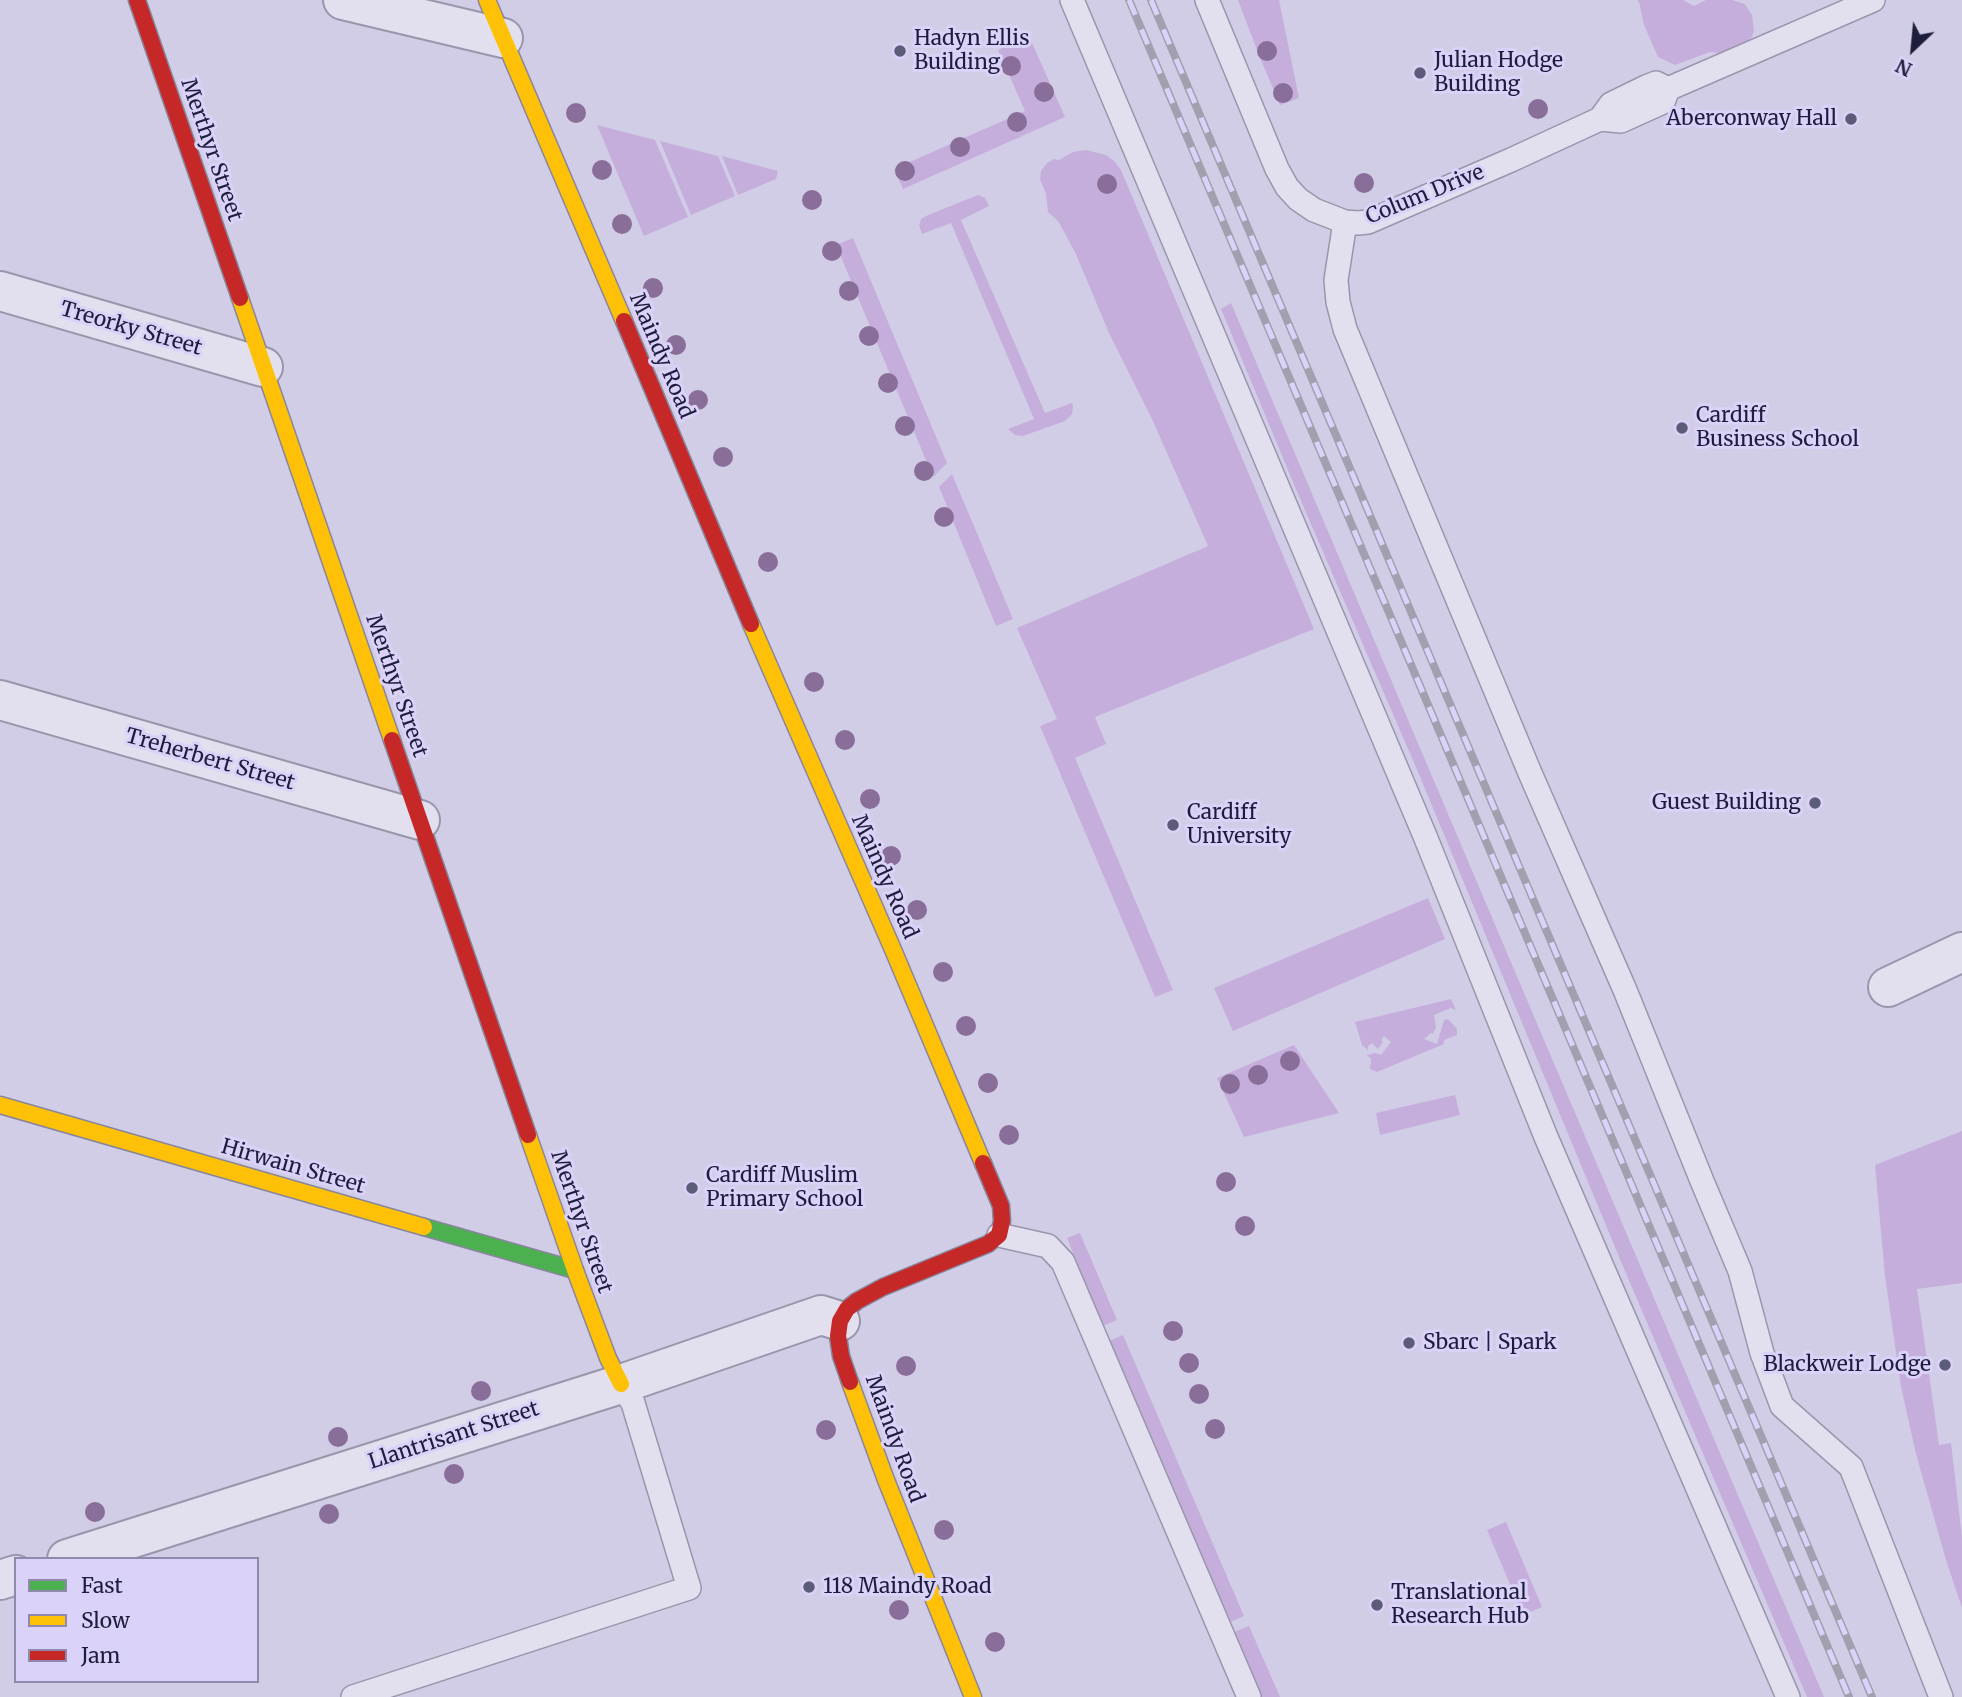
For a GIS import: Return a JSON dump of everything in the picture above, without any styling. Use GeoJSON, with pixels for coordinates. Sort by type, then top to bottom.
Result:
{"type":"FeatureCollection","features":[{"type":"Feature","properties":{"kind":"street","name":"Merthyr Street"},"geometry":{"type":"LineString","coordinates":[[137,0],[575,1270],[608,1358],[621,1384]]}},
{"type":"Feature","properties":{"kind":"street"},"geometry":{"type":"LineString","coordinates":[[343,0],[503,38]]}},
{"type":"Feature","properties":{"kind":"street","name":"Maindy Road"},"geometry":{"type":"LineString","coordinates":[[487,0],[766,660],[894,952],[1001,1206],[999,1235]]}},
{"type":"Feature","properties":{"kind":"street","name":"Treorky Street"},"geometry":{"type":"LineString","coordinates":[[0,291],[263,367]]}},
{"type":"Feature","properties":{"kind":"street","name":"Treherbert Street"},"geometry":{"type":"LineString","coordinates":[[0,700],[420,820]]}},
{"type":"Feature","properties":{"kind":"street"},"geometry":{"type":"LineString","coordinates":[[1888,987],[1962,953]]}},
{"type":"Feature","properties":{"kind":"street","name":"Hirwain Street"},"geometry":{"type":"LineString","coordinates":[[0,1105],[575,1270]]}},
{"type":"Feature","properties":{"kind":"street"},"geometry":{"type":"LineString","coordinates":[[840,1321],[847,1309],[857,1301],[883,1287],[988,1244],[999,1235]]}},
{"type":"Feature","properties":{"kind":"street","name":"Llantrisant Street"},"geometry":{"type":"LineString","coordinates":[[73,1557],[621,1384],[821,1315],[840,1321]]}},
{"type":"Feature","properties":{"kind":"street","name":"Maindy Road"},"geometry":{"type":"LineString","coordinates":[[840,1321],[838,1336],[841,1356],[964,1694]]}},
{"type":"Feature","properties":{"kind":"lane"},"geometry":{"type":"LineString","coordinates":[[1072,0],[1425,836],[1546,1137],[1788,1697]]}},
{"type":"Feature","properties":{"kind":"lane","name":"Colum Drive"},"geometry":{"type":"LineString","coordinates":[[1207,0],[1277,169],[1287,187],[1298,200],[1314,210],[1345,222],[1368,222],[1600,119],[1621,121],[1663,102],[1668,89],[1873,0]]}},
{"type":"Feature","properties":{"kind":"lane"},"geometry":{"type":"LineString","coordinates":[[1345,222],[1335,280],[1345,329],[1530,773],[1625,990],[1740,1271],[1762,1353],[1782,1406],[1852,1467],[1941,1697]]}},
{"type":"Feature","properties":{"kind":"lane"},"geometry":{"type":"LineString","coordinates":[[999,1235],[1048,1245],[1063,1262],[1249,1697]]}},
{"type":"Feature","properties":{"kind":"lane"},"geometry":{"type":"LineString","coordinates":[[353,1697],[688,1588],[633,1404],[621,1384]]}},
{"type":"Feature","properties":{"kind":"shaded area"},"geometry":{"type":"Polygon","coordinates":[[[1238,0],[1279,0],[1299,98],[1280,105],[1238,0]]]}},
{"type":"Feature","properties":{"kind":"shaded area"},"geometry":{"type":"Polygon","coordinates":[[[1637,0],[1683,0],[1694,6],[1706,0],[1732,0],[1745,4],[1752,15],[1752,37],[1741,48],[1729,54],[1710,52],[1675,65],[1658,57],[1637,0]]]}},
{"type":"Feature","properties":{"kind":"shaded area"},"geometry":{"type":"Polygon","coordinates":[[[1029,36],[1065,117],[903,189],[894,169],[1025,111],[998,50],[1029,36]]]}},
{"type":"Feature","properties":{"kind":"shaded area"},"geometry":{"type":"Polygon","coordinates":[[[597,125],[655,140],[688,217],[644,236],[597,125]]]}},
{"type":"Feature","properties":{"kind":"shaded area"},"geometry":{"type":"Polygon","coordinates":[[[660,141],[718,156],[735,196],[691,215],[660,141]]]}},
{"type":"Feature","properties":{"kind":"shaded area"},"geometry":{"type":"Polygon","coordinates":[[[1086,150],[1106,155],[1121,170],[1314,629],[1095,717],[1106,744],[1075,758],[1173,990],[1155,997],[1040,726],[1057,719],[1017,628],[1208,546],[1152,419],[1109,333],[1075,252],[1058,221],[1048,212],[1046,194],[1040,179],[1041,171],[1054,159],[1059,160],[1073,152],[1086,150]]]}},
{"type":"Feature","properties":{"kind":"shaded area"},"geometry":{"type":"Polygon","coordinates":[[[722,156],[778,171],[776,179],[738,195],[722,156]]]}},
{"type":"Feature","properties":{"kind":"shaded area"},"geometry":{"type":"Polygon","coordinates":[[[978,195],[985,198],[989,206],[961,220],[1045,413],[1072,403],[1073,407],[1072,414],[1065,421],[1023,436],[1015,435],[1008,429],[1034,419],[951,223],[922,234],[919,225],[921,219],[928,215],[978,195]]]}},
{"type":"Feature","properties":{"kind":"shaded area"},"geometry":{"type":"Polygon","coordinates":[[[853,238],[947,463],[933,477],[836,245],[853,238]]]}},
{"type":"Feature","properties":{"kind":"shaded area"},"geometry":{"type":"Polygon","coordinates":[[[1231,303],[1824,1697],[1807,1697],[1622,1264],[1418,772],[1221,309],[1231,303]]]}},
{"type":"Feature","properties":{"kind":"shaded area"},"geometry":{"type":"Polygon","coordinates":[[[952,474],[1013,619],[996,626],[939,487],[952,474]]]}},
{"type":"Feature","properties":{"kind":"shaded area"},"geometry":{"type":"Polygon","coordinates":[[[1428,898],[1445,939],[1233,1031],[1214,988],[1428,898]]]}},
{"type":"Feature","properties":{"kind":"shaded area"},"geometry":{"type":"Polygon","coordinates":[[[1451,999],[1456,1010],[1451,1008],[1434,1015],[1436,1027],[1433,1034],[1424,1039],[1437,1044],[1444,1020],[1448,1019],[1457,1029],[1457,1035],[1444,1040],[1444,1044],[1377,1072],[1370,1069],[1371,1059],[1367,1055],[1381,1055],[1391,1042],[1384,1036],[1378,1049],[1372,1043],[1368,1050],[1362,1045],[1355,1022],[1451,999]]]}},
{"type":"Feature","properties":{"kind":"shaded area"},"geometry":{"type":"Polygon","coordinates":[[[1294,1045],[1339,1113],[1244,1137],[1217,1078],[1294,1045]]]}},
{"type":"Feature","properties":{"kind":"shaded area"},"geometry":{"type":"Polygon","coordinates":[[[1455,1095],[1460,1115],[1380,1135],[1376,1113],[1455,1095]]]}},
{"type":"Feature","properties":{"kind":"shaded area"},"geometry":{"type":"Polygon","coordinates":[[[1962,1131],[1962,1283],[1917,1289],[1939,1445],[1951,1443],[1962,1537],[1962,1608],[1916,1454],[1901,1387],[1885,1276],[1875,1165],[1962,1131]]]}},
{"type":"Feature","properties":{"kind":"shaded area"},"geometry":{"type":"Polygon","coordinates":[[[1080,1233],[1117,1320],[1103,1326],[1067,1238],[1080,1233]]]}},
{"type":"Feature","properties":{"kind":"shaded area"},"geometry":{"type":"Polygon","coordinates":[[[1123,1335],[1244,1616],[1230,1622],[1109,1341],[1123,1335]]]}},
{"type":"Feature","properties":{"kind":"shaded area"},"geometry":{"type":"Polygon","coordinates":[[[1506,1522],[1542,1607],[1523,1615],[1487,1530],[1506,1522]]]}},
{"type":"Feature","properties":{"kind":"shaded area"},"geometry":{"type":"Polygon","coordinates":[[[1249,1626],[1280,1697],[1262,1697],[1234,1632],[1249,1626]]]}},
{"type":"Feature","properties":{"kind":"railway"},"geometry":{"type":"LineString","coordinates":[[1129,0],[1849,1697]]}},
{"type":"Feature","properties":{"kind":"railway"},"geometry":{"type":"LineString","coordinates":[[1151,0],[1872,1697]]}},
{"type":"Feature","properties":{"kind":"traffic: fast"},"geometry":{"type":"LineString","coordinates":[[424,1227],[575,1270]]}},
{"type":"Feature","properties":{"kind":"traffic: slow"},"geometry":{"type":"LineString","coordinates":[[487,0],[624,321]]}},
{"type":"Feature","properties":{"kind":"traffic: slow"},"geometry":{"type":"LineString","coordinates":[[240,298],[392,740]]}},
{"type":"Feature","properties":{"kind":"traffic: slow"},"geometry":{"type":"LineString","coordinates":[[751,624],[983,1163]]}},
{"type":"Feature","properties":{"kind":"traffic: slow"},"geometry":{"type":"LineString","coordinates":[[0,1105],[424,1227]]}},
{"type":"Feature","properties":{"kind":"traffic: slow"},"geometry":{"type":"LineString","coordinates":[[528,1135],[575,1270],[608,1358],[621,1384]]}},
{"type":"Feature","properties":{"kind":"traffic: slow"},"geometry":{"type":"LineString","coordinates":[[850,1382],[886,1480],[973,1697]]}},
{"type":"Feature","properties":{"kind":"traffic: jam"},"geometry":{"type":"LineString","coordinates":[[137,0],[240,298]]}},
{"type":"Feature","properties":{"kind":"traffic: jam"},"geometry":{"type":"LineString","coordinates":[[624,321],[751,624]]}},
{"type":"Feature","properties":{"kind":"traffic: jam"},"geometry":{"type":"LineString","coordinates":[[392,740],[528,1135]]}},
{"type":"Feature","properties":{"kind":"traffic: jam"},"geometry":{"type":"LineString","coordinates":[[850,1382],[841,1356],[838,1336],[840,1321],[847,1309],[883,1287],[988,1244],[999,1235],[1001,1206],[983,1163]]}},
{"type":"Feature","properties":{"kind":"place","name":"Hadyn Ellis Building"},"geometry":{"type":"Point","coordinates":[900,51]}},
{"type":"Feature","properties":{"kind":"place","name":"Julian Hodge Building"},"geometry":{"type":"Point","coordinates":[1420,73]}},
{"type":"Feature","properties":{"kind":"place","name":"Aberconway Hall"},"geometry":{"type":"Point","coordinates":[1851,119]}},
{"type":"Feature","properties":{"kind":"place","name":"Cardiff Business School"},"geometry":{"type":"Point","coordinates":[1682,428]}},
{"type":"Feature","properties":{"kind":"place","name":"Guest Building"},"geometry":{"type":"Point","coordinates":[1815,803]}},
{"type":"Feature","properties":{"kind":"place","name":"Cardiff University"},"geometry":{"type":"Point","coordinates":[1173,825]}},
{"type":"Feature","properties":{"kind":"place","name":"Cardiff Muslim Primary School"},"geometry":{"type":"Point","coordinates":[692,1188]}},
{"type":"Feature","properties":{"kind":"place","name":"Sbarc | Spark"},"geometry":{"type":"Point","coordinates":[1409,1343]}},
{"type":"Feature","properties":{"kind":"place","name":"Blackweir Lodge"},"geometry":{"type":"Point","coordinates":[1945,1365]}},
{"type":"Feature","properties":{"kind":"place","name":"118 Maindy Road"},"geometry":{"type":"Point","coordinates":[809,1587]}},
{"type":"Feature","properties":{"kind":"place","name":"Translational Research Hub"},"geometry":{"type":"Point","coordinates":[1377,1605]}}]}
